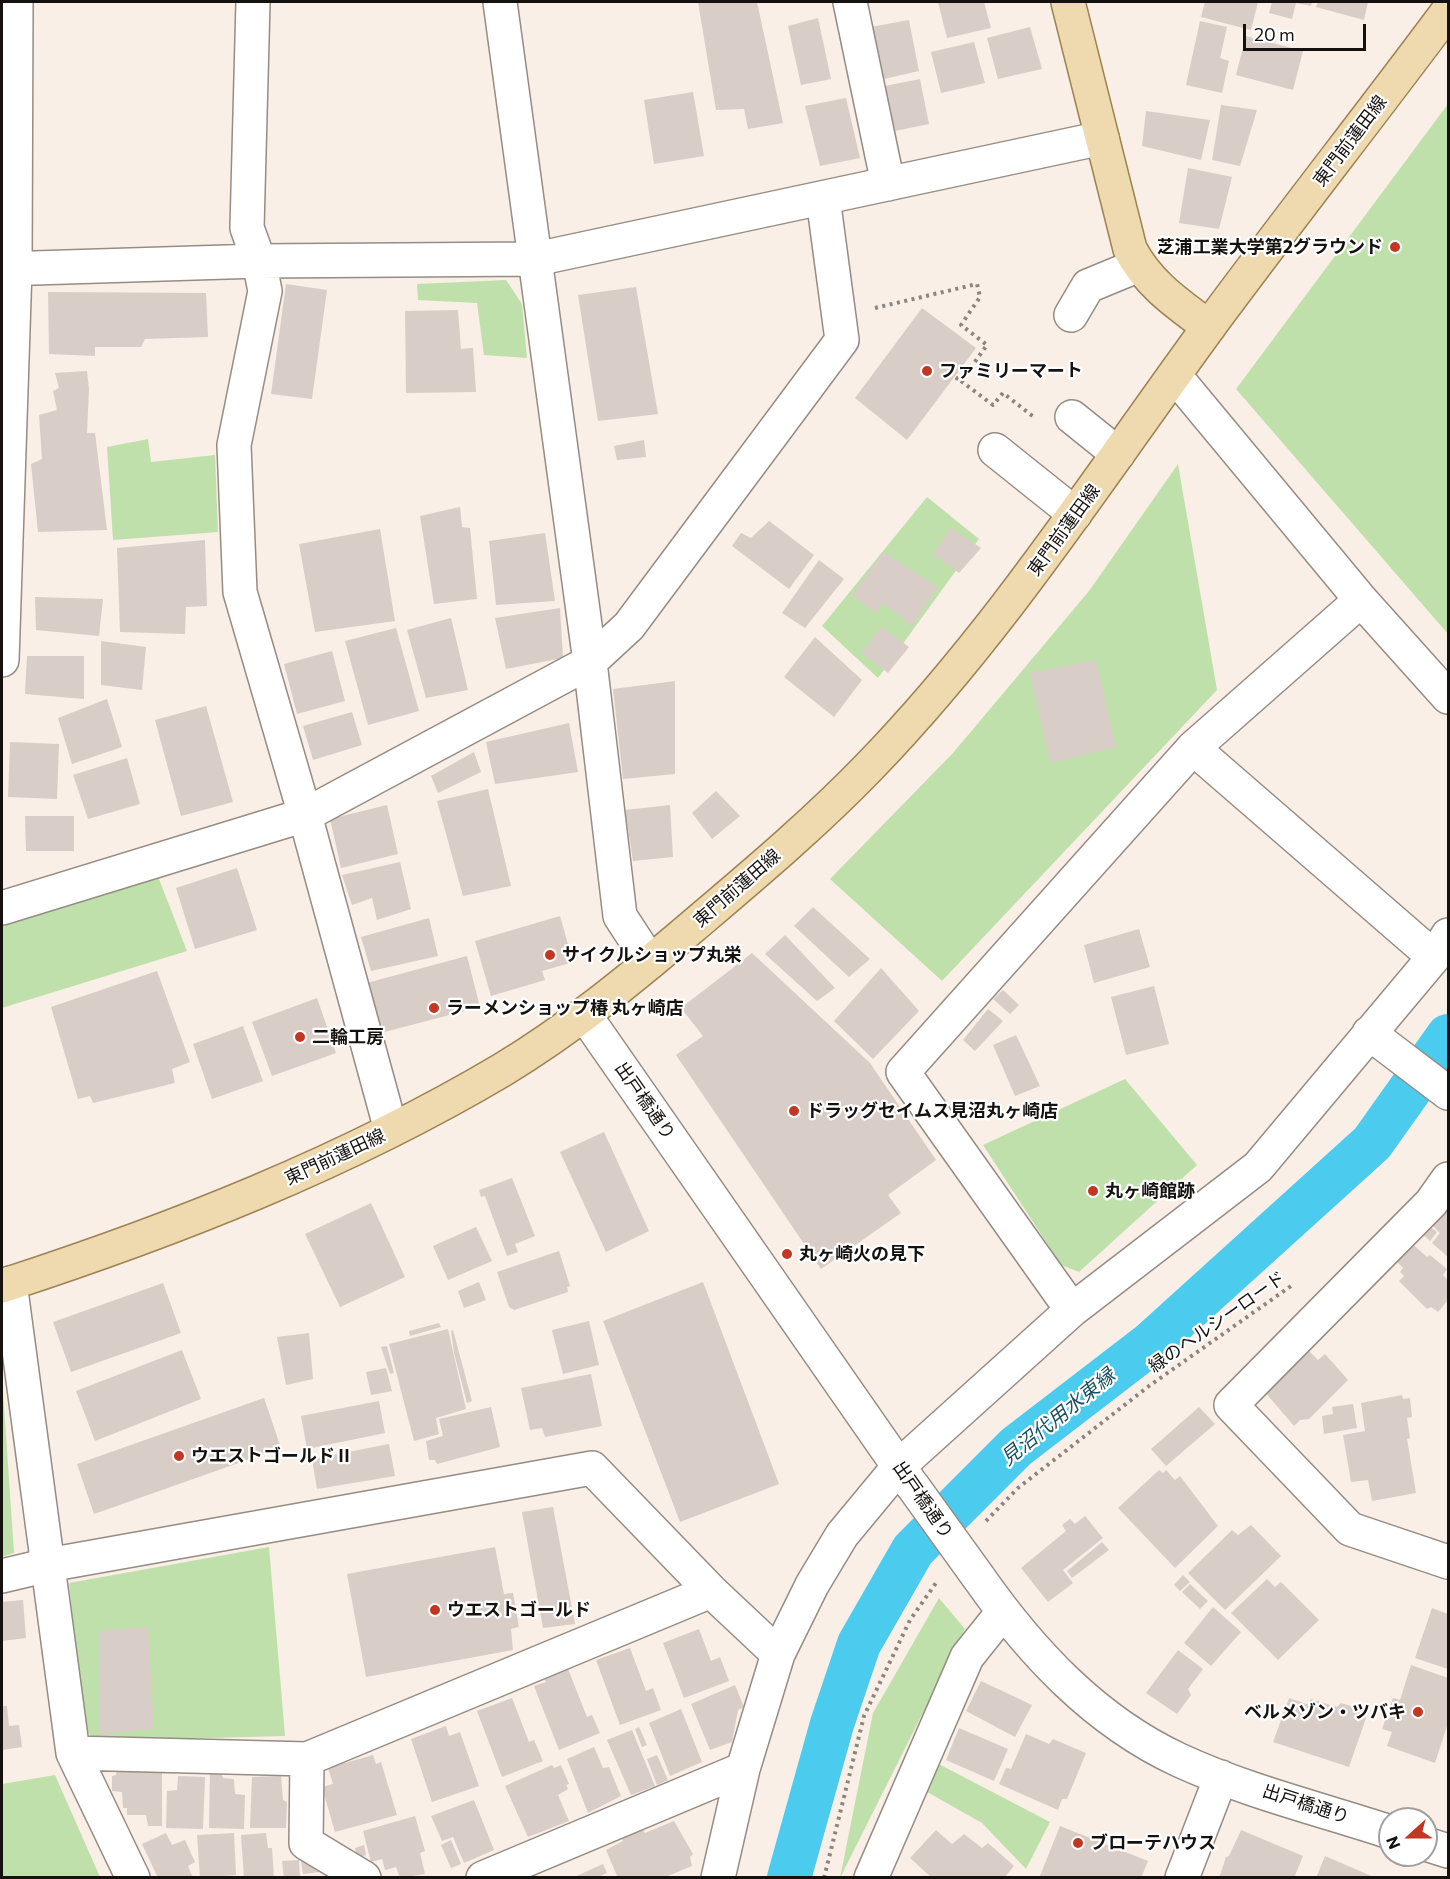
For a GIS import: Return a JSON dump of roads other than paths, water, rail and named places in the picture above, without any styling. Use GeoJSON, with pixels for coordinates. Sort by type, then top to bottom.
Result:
{"type":"FeatureCollection","features":[{"type":"Feature","properties":{"kind":"main road"},"geometry":{"type":"LineString","coordinates":[[1068,2],[1130,249],[1139,265],[1158,288],[1209,327]]}},
{"type":"Feature","properties":{"kind":"main road","name":"東門前蓮田線"},"geometry":{"type":"LineString","coordinates":[[6,1284],[162,1231],[270,1187],[391,1130],[504,1068],[584,1014],[650,962],[762,867],[868,768],[951,676],[1027,582],[1209,327],[1449,12]]}},
{"type":"Feature","properties":{"kind":"street"},"geometry":{"type":"LineString","coordinates":[[2,660],[8,269],[16,2]]}},
{"type":"Feature","properties":{"kind":"street"},"geometry":{"type":"LineString","coordinates":[[253,2],[247,228],[259,261],[265,291],[234,445],[240,592],[305,815],[391,1130]]}},
{"type":"Feature","properties":{"kind":"street"},"geometry":{"type":"LineString","coordinates":[[500,2],[591,662],[620,916],[650,962]]}},
{"type":"Feature","properties":{"kind":"street"},"geometry":{"type":"LineString","coordinates":[[850,2],[888,184]]}},
{"type":"Feature","properties":{"kind":"street"},"geometry":{"type":"LineString","coordinates":[[8,269],[259,261],[537,259],[1102,138]]}},
{"type":"Feature","properties":{"kind":"street"},"geometry":{"type":"LineString","coordinates":[[2,908],[305,815],[591,662],[629,626],[842,340],[823,198]]}},
{"type":"Feature","properties":{"kind":"street"},"geometry":{"type":"LineString","coordinates":[[1071,315],[1088,286],[1139,265]]}},
{"type":"Feature","properties":{"kind":"street"},"geometry":{"type":"LineString","coordinates":[[1175,376],[1360,600],[1449,697]]}},
{"type":"Feature","properties":{"kind":"street"},"geometry":{"type":"LineString","coordinates":[[1072,417],[1118,454]]}},
{"type":"Feature","properties":{"kind":"street"},"geometry":{"type":"LineString","coordinates":[[995,450],[1075,514]]}},
{"type":"Feature","properties":{"kind":"street"},"geometry":{"type":"LineString","coordinates":[[1072,1310],[903,1072],[1193,748],[1360,600]]}},
{"type":"Feature","properties":{"kind":"street"},"geometry":{"type":"LineString","coordinates":[[718,1878],[743,1769],[778,1654],[812,1585],[842,1535],[906,1475],[1072,1310],[1258,1167],[1377,1039],[1442,946],[1193,748]]}},
{"type":"Feature","properties":{"kind":"street","name":"出戸橋通り"},"geometry":{"type":"LineString","coordinates":[[584,1014],[1003,1612],[1041,1658],[1092,1703],[1135,1735],[1178,1759],[1221,1777],[1378,1828]]}},
{"type":"Feature","properties":{"kind":"street"},"geometry":{"type":"LineString","coordinates":[[1377,1039],[1449,1093]]}},
{"type":"Feature","properties":{"kind":"street"},"geometry":{"type":"LineString","coordinates":[[1449,1179],[1431,1203],[1231,1406],[1350,1529],[1449,1563]]}},
{"type":"Feature","properties":{"kind":"street"},"geometry":{"type":"LineString","coordinates":[[6,1284],[48,1565],[73,1753],[133,1878]]}},
{"type":"Feature","properties":{"kind":"street"},"geometry":{"type":"LineString","coordinates":[[2,1576],[48,1565],[592,1468],[711,1591],[778,1654]]}},
{"type":"Feature","properties":{"kind":"street"},"geometry":{"type":"LineString","coordinates":[[73,1753],[307,1759],[711,1591]]}},
{"type":"Feature","properties":{"kind":"street"},"geometry":{"type":"LineString","coordinates":[[871,1878],[967,1657],[1003,1612]]}},
{"type":"Feature","properties":{"kind":"street"},"geometry":{"type":"LineString","coordinates":[[307,1759],[306,1843],[364,1878]]}},
{"type":"Feature","properties":{"kind":"street"},"geometry":{"type":"LineString","coordinates":[[483,1878],[743,1769]]}},
{"type":"Feature","properties":{"kind":"street"},"geometry":{"type":"LineString","coordinates":[[1182,1878],[1221,1777]]}},
{"type":"Feature","properties":{"kind":"waterway","name":"見沼代用水東縁"},"geometry":{"type":"LineString","coordinates":[[789,1878],[832,1724],[859,1644],[913,1550],[1016,1447],[1150,1344],[1372,1143],[1448,1036]]}},
{"type":"Feature","properties":{"kind":"place","name":"芝浦工業大学第2グラウンド"},"geometry":{"type":"Point","coordinates":[1395,247]}},
{"type":"Feature","properties":{"kind":"place","name":"ファミリーマート"},"geometry":{"type":"Point","coordinates":[927,371]}},
{"type":"Feature","properties":{"kind":"place","name":"サイクルショップ丸栄"},"geometry":{"type":"Point","coordinates":[550,955]}},
{"type":"Feature","properties":{"kind":"place","name":"ラーメンショップ椿 丸ヶ崎店"},"geometry":{"type":"Point","coordinates":[434,1008]}},
{"type":"Feature","properties":{"kind":"place","name":"二輪工房"},"geometry":{"type":"Point","coordinates":[300,1037]}},
{"type":"Feature","properties":{"kind":"place","name":"ドラッグセイムス見沼丸ヶ崎店"},"geometry":{"type":"Point","coordinates":[794,1111]}},
{"type":"Feature","properties":{"kind":"place","name":"丸ヶ崎館跡"},"geometry":{"type":"Point","coordinates":[1093,1191]}},
{"type":"Feature","properties":{"kind":"place","name":"丸ヶ崎火の見下"},"geometry":{"type":"Point","coordinates":[787,1254]}},
{"type":"Feature","properties":{"kind":"place","name":"ウエストゴールドⅡ"},"geometry":{"type":"Point","coordinates":[179,1456]}},
{"type":"Feature","properties":{"kind":"place","name":"ウエストゴールド"},"geometry":{"type":"Point","coordinates":[435,1610]}},
{"type":"Feature","properties":{"kind":"place","name":"ベルメゾン・ツバキ"},"geometry":{"type":"Point","coordinates":[1418,1712]}},
{"type":"Feature","properties":{"kind":"place","name":"ブローテハウス"},"geometry":{"type":"Point","coordinates":[1078,1843]}}]}
